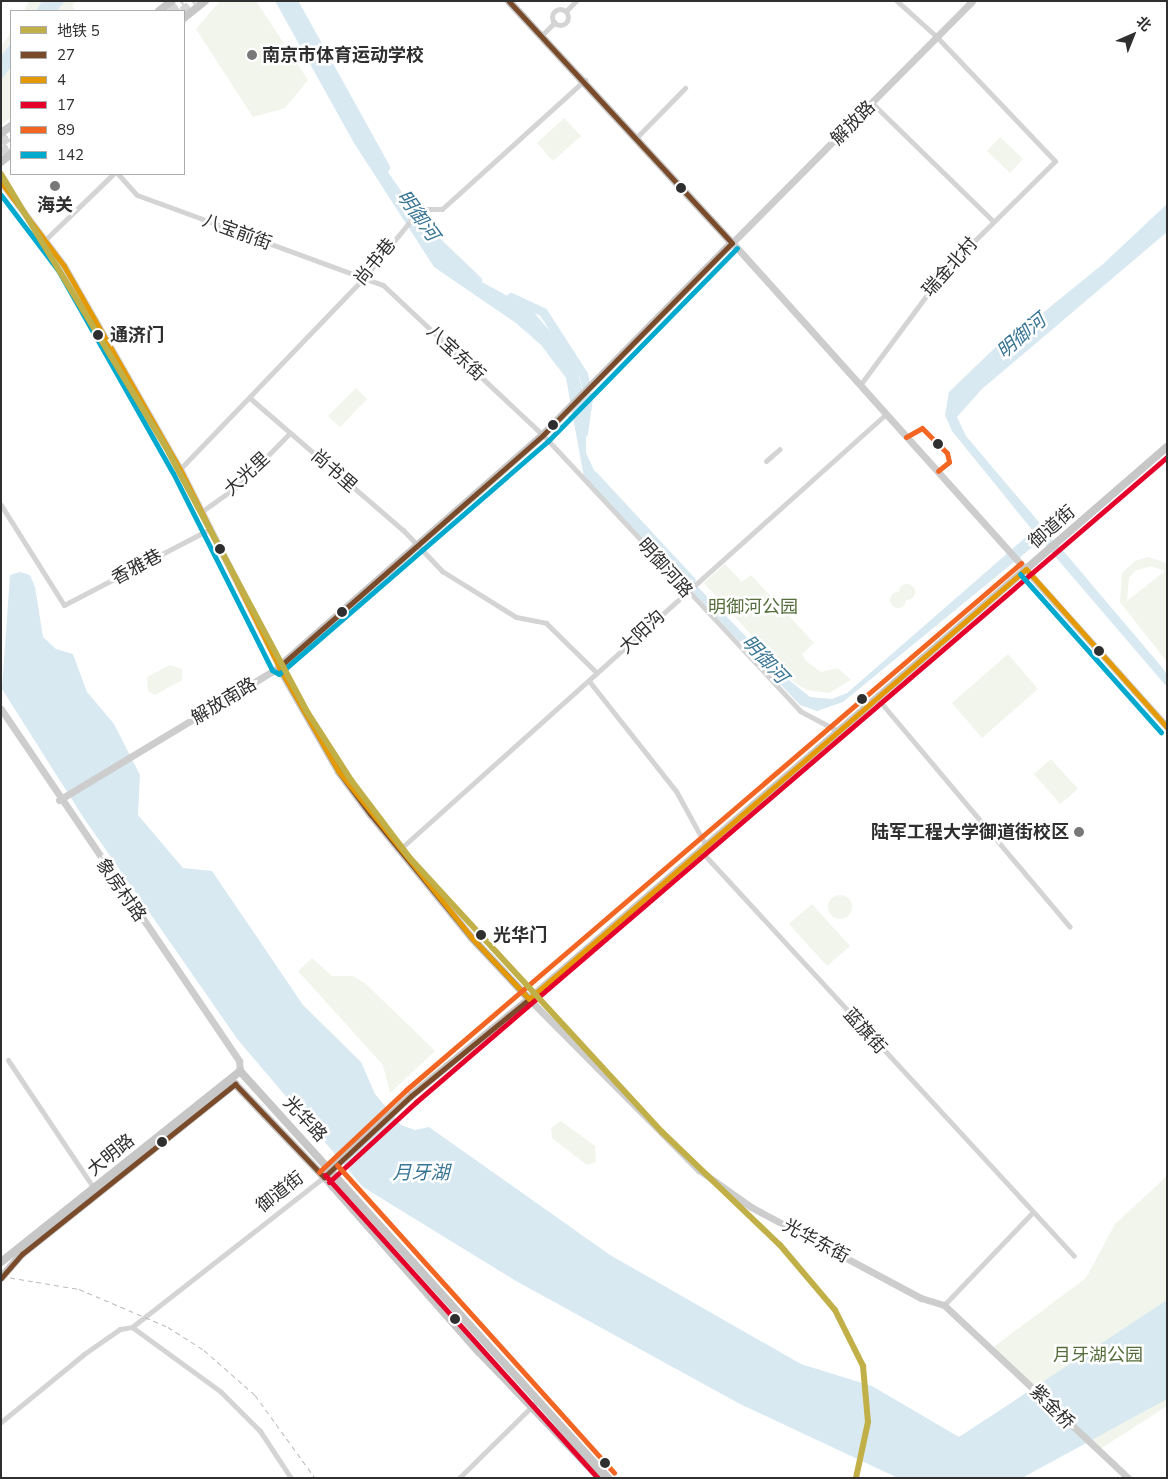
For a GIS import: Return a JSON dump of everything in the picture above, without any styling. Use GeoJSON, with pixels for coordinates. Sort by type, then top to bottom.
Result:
{"type":"FeatureCollection","features":[{"type":"Feature","properties":{"kind":"main road"},"geometry":{"type":"LineString","coordinates":[[160,10],[172,1]]}},
{"type":"Feature","properties":{"kind":"main road"},"geometry":{"type":"LineString","coordinates":[[185,17],[205,1]]}},
{"type":"Feature","properties":{"kind":"main road"},"geometry":{"type":"LineString","coordinates":[[544,435],[646,330]]}},
{"type":"Feature","properties":{"kind":"main road","name":"御道街"},"geometry":{"type":"LineString","coordinates":[[324,1177],[411,1096],[529,999],[702,846],[877,698],[1167,447]]}},
{"type":"Feature","properties":{"kind":"main road"},"geometry":{"type":"LineString","coordinates":[[478,944],[529,999]]}},
{"type":"Feature","properties":{"kind":"main road","name":"光华路"},"geometry":{"type":"LineString","coordinates":[[240,1071],[331,1170],[534,1405],[608,1478]]}},
{"type":"Feature","properties":{"kind":"main road","name":"大明路"},"geometry":{"type":"LineString","coordinates":[[1,1278],[22,1254],[240,1071]]}},
{"type":"Feature","properties":{"kind":"main road","name":"光华路"},"geometry":{"type":"LineString","coordinates":[[235,1084],[324,1177],[600,1478]]}},
{"type":"Feature","properties":{"kind":"main road","name":"大明路"},"geometry":{"type":"LineString","coordinates":[[1,1262],[235,1084]]}},
{"type":"Feature","properties":{"kind":"street"},"geometry":{"type":"LineString","coordinates":[[509,1],[637,137],[1167,727]]}},
{"type":"Feature","properties":{"kind":"street"},"geometry":{"type":"LineString","coordinates":[[554,22],[566,23],[566,11],[576,1]]}},
{"type":"Feature","properties":{"kind":"street"},"geometry":{"type":"LineString","coordinates":[[897,1],[937,37]]}},
{"type":"Feature","properties":{"kind":"street","name":"解放路"},"geometry":{"type":"LineString","coordinates":[[732,243],[873,104],[972,1]]}},
{"type":"Feature","properties":{"kind":"street"},"geometry":{"type":"LineString","coordinates":[[542,35],[554,22],[556,10],[566,11]]}},
{"type":"Feature","properties":{"kind":"street","name":"瑞金北村"},"geometry":{"type":"LineString","coordinates":[[860,385],[884,358],[910,313],[993,221],[1055,161],[937,37]]}},
{"type":"Feature","properties":{"kind":"street","name":"尚书巷"},"geometry":{"type":"LineString","coordinates":[[180,469],[251,399],[363,279],[420,209],[442,209],[585,80]]}},
{"type":"Feature","properties":{"kind":"street"},"geometry":{"type":"LineString","coordinates":[[637,137],[685,88]]}},
{"type":"Feature","properties":{"kind":"street"},"geometry":{"type":"LineString","coordinates":[[873,104],[993,221]]}},
{"type":"Feature","properties":{"kind":"street"},"geometry":{"type":"LineString","coordinates":[[46,240],[112,175]]}},
{"type":"Feature","properties":{"kind":"street","name":"八宝前街"},"geometry":{"type":"LineString","coordinates":[[119,175],[137,195],[363,279]]}},
{"type":"Feature","properties":{"kind":"street"},"geometry":{"type":"LineString","coordinates":[[1,182],[46,240],[180,469],[279,667],[339,772],[399,850],[478,944]]}},
{"type":"Feature","properties":{"kind":"street"},"geometry":{"type":"LineString","coordinates":[[646,330],[732,243]]}},
{"type":"Feature","properties":{"kind":"street","name":"八宝东街"},"geometry":{"type":"LineString","coordinates":[[363,279],[383,285],[544,435]]}},
{"type":"Feature","properties":{"kind":"street","name":"解放南路"},"geometry":{"type":"LineString","coordinates":[[59,800],[279,667],[416,543],[544,435],[598,380]]}},
{"type":"Feature","properties":{"kind":"street","name":"尚书里"},"geometry":{"type":"LineString","coordinates":[[251,399],[416,543],[442,571],[478,596],[516,618],[546,623],[597,673]]}},
{"type":"Feature","properties":{"kind":"street","name":"大阳沟"},"geometry":{"type":"LineString","coordinates":[[399,850],[686,591],[886,414]]}},
{"type":"Feature","properties":{"kind":"street","name":"大光里"},"geometry":{"type":"LineString","coordinates":[[201,512],[240,485],[290,433]]}},
{"type":"Feature","properties":{"kind":"street","name":"明御河路"},"geometry":{"type":"LineString","coordinates":[[544,435],[686,591],[800,711],[838,731]]}},
{"type":"Feature","properties":{"kind":"street"},"geometry":{"type":"LineString","coordinates":[[766,461],[780,449]]}},
{"type":"Feature","properties":{"kind":"street","name":"香雅巷"},"geometry":{"type":"LineString","coordinates":[[1,506],[64,605],[210,529]]}},
{"type":"Feature","properties":{"kind":"street","name":"蓝旗街"},"geometry":{"type":"LineString","coordinates":[[588,681],[676,792],[702,846],[1031,1214],[1074,1256]]}},
{"type":"Feature","properties":{"kind":"street"},"geometry":{"type":"LineString","coordinates":[[877,698],[1070,927]]}},
{"type":"Feature","properties":{"kind":"street","name":"象房村路"},"geometry":{"type":"LineString","coordinates":[[1,709],[59,800],[240,1061],[240,1071]]}},
{"type":"Feature","properties":{"kind":"street","name":"光华东街"},"geometry":{"type":"LineString","coordinates":[[529,999],[699,1170],[751,1207],[921,1298],[944,1305],[1007,1362]]}},
{"type":"Feature","properties":{"kind":"street"},"geometry":{"type":"LineString","coordinates":[[8,1060],[96,1191]]}},
{"type":"Feature","properties":{"kind":"street","name":"御道街"},"geometry":{"type":"LineString","coordinates":[[1,1422],[84,1354],[120,1329],[132,1327],[324,1177]]}},
{"type":"Feature","properties":{"kind":"street"},"geometry":{"type":"LineString","coordinates":[[944,1305],[1031,1214]]}},
{"type":"Feature","properties":{"kind":"street"},"geometry":{"type":"LineString","coordinates":[[132,1327],[221,1392],[260,1431],[291,1478]]}},
{"type":"Feature","properties":{"kind":"street","name":"紫金桥"},"geometry":{"type":"LineString","coordinates":[[1007,1362],[1097,1452],[1128,1478]]}},
{"type":"Feature","properties":{"kind":"street"},"geometry":{"type":"LineString","coordinates":[[460,1478],[534,1405]]}},
{"type":"Feature","properties":{"kind":"green space"},"geometry":{"type":"Polygon","coordinates":[[[29,1],[42,1],[37,10],[24,10],[29,1]]]}},
{"type":"Feature","properties":{"kind":"green space"},"geometry":{"type":"Polygon","coordinates":[[[65,1],[76,1],[72,6],[76,10],[58,10],[65,1]]]}},
{"type":"Feature","properties":{"kind":"green space","name":"南京市体育运动学校"},"geometry":{"type":"Polygon","coordinates":[[[220,1],[256,1],[308,80],[285,108],[253,117],[196,29],[220,1]]]}},
{"type":"Feature","properties":{"kind":"green space"},"geometry":{"type":"Polygon","coordinates":[[[10,34],[10,44],[1,56],[1,46],[10,34]]]}},
{"type":"Feature","properties":{"kind":"green space"},"geometry":{"type":"Polygon","coordinates":[[[10,68],[10,118],[1,126],[1,80],[10,68]]]}},
{"type":"Feature","properties":{"kind":"green space"},"geometry":{"type":"Polygon","coordinates":[[[564,118],[581,136],[553,161],[537,143],[564,118]]]}},
{"type":"Feature","properties":{"kind":"green space"},"geometry":{"type":"Polygon","coordinates":[[[1000,137],[1023,159],[1010,173],[987,151],[1000,137]]]}},
{"type":"Feature","properties":{"kind":"green space"},"geometry":{"type":"Polygon","coordinates":[[[356,388],[367,399],[340,427],[328,416],[356,388]]]}},
{"type":"Feature","properties":{"kind":"green space"},"geometry":{"type":"Polygon","coordinates":[[[1148,557],[1167,563],[1167,662],[1120,602],[1122,573],[1135,561],[1148,557]],[[1151,566],[1135,571],[1129,578],[1127,601],[1165,571],[1151,566]]]}},
{"type":"Feature","properties":{"kind":"green space","name":"明御河公园"},"geometry":{"type":"Polygon","coordinates":[[[725,564],[742,582],[751,575],[814,643],[802,654],[806,661],[821,672],[838,668],[851,680],[829,693],[807,690],[795,683],[704,583],[725,564]]]}},
{"type":"Feature","properties":{"kind":"green space"},"geometry":{"type":"Polygon","coordinates":[[[904,584],[910,584],[915,589],[913,598],[904,600],[899,595],[899,589],[904,584]]]}},
{"type":"Feature","properties":{"kind":"green space"},"geometry":{"type":"Polygon","coordinates":[[[895,592],[901,592],[906,597],[904,606],[895,608],[890,603],[890,597],[895,592]]]}},
{"type":"Feature","properties":{"kind":"green space"},"geometry":{"type":"Polygon","coordinates":[[[1008,654],[1038,689],[982,738],[952,703],[1008,654]]]}},
{"type":"Feature","properties":{"kind":"green space"},"geometry":{"type":"Polygon","coordinates":[[[170,665],[182,669],[182,680],[155,695],[148,691],[147,677],[170,665]]]}},
{"type":"Feature","properties":{"kind":"green space"},"geometry":{"type":"Polygon","coordinates":[[[1051,759],[1078,789],[1060,804],[1034,774],[1051,759]]]}},
{"type":"Feature","properties":{"kind":"green space"},"geometry":{"type":"Polygon","coordinates":[[[840,895],[849,898],[852,907],[849,916],[840,919],[831,916],[828,907],[831,898],[840,895]]]}},
{"type":"Feature","properties":{"kind":"green space"},"geometry":{"type":"Polygon","coordinates":[[[812,904],[850,946],[827,966],[789,924],[812,904]]]}},
{"type":"Feature","properties":{"kind":"green space"},"geometry":{"type":"Polygon","coordinates":[[[312,958],[332,976],[353,976],[366,984],[435,1051],[390,1093],[383,1065],[298,971],[312,958]]]}},
{"type":"Feature","properties":{"kind":"green space"},"geometry":{"type":"Polygon","coordinates":[[[561,1121],[595,1146],[596,1162],[587,1165],[552,1138],[551,1128],[561,1121]]]}},
{"type":"Feature","properties":{"kind":"green space","name":"月牙湖公园"},"geometry":{"type":"Polygon","coordinates":[[[1167,1176],[1167,1406],[1097,1451],[991,1349],[1086,1278],[1115,1224],[1167,1176]]]}},
{"type":"Feature","properties":{"kind":"water"},"geometry":{"type":"Polygon","coordinates":[[[42,1],[65,1],[58,10],[37,10],[42,1]]]}},
{"type":"Feature","properties":{"kind":"water"},"geometry":{"type":"Polygon","coordinates":[[[275,1],[291,1],[390,175],[446,256],[465,273],[530,308],[561,344],[578,374],[586,403],[586,453],[603,489],[784,676],[810,697],[832,699],[847,693],[1033,531],[952,431],[945,415],[949,392],[1007,336],[1013,337],[1103,264],[1167,204],[1167,232],[982,389],[957,417],[966,436],[1167,674],[1167,687],[1041,540],[843,702],[817,711],[800,705],[584,478],[566,378],[541,345],[516,323],[434,267],[354,143],[275,1]]]}},
{"type":"Feature","properties":{"kind":"water"},"geometry":{"type":"Polygon","coordinates":[[[10,44],[10,68],[1,80],[1,56],[10,44]]]}},
{"type":"Feature","properties":{"kind":"water","name":"月牙湖"},"geometry":{"type":"Polygon","coordinates":[[[20,572],[30,575],[35,587],[43,637],[56,649],[73,654],[87,692],[114,724],[140,775],[138,815],[183,868],[212,871],[303,1005],[361,1062],[375,1094],[401,1125],[415,1130],[429,1127],[610,1255],[801,1364],[872,1386],[959,1437],[1167,1300],[1167,1399],[1022,1478],[898,1478],[740,1404],[516,1281],[363,1187],[238,1040],[83,817],[2,689],[10,575],[20,572]]]}},
{"type":"Feature","properties":{"kind":"waterway","name":"明御河"},"geometry":{"type":"LineString","coordinates":[[293,1],[385,167]]}},
{"type":"Feature","properties":{"kind":"waterway","name":"明御河"},"geometry":{"type":"LineString","coordinates":[[431,236],[477,280]]}},
{"type":"Feature","properties":{"kind":"waterway","name":"明御河"},"geometry":{"type":"LineString","coordinates":[[511,297],[543,312],[583,374],[586,386]]}},
{"type":"Feature","properties":{"kind":"waterway","name":"明御河"},"geometry":{"type":"LineString","coordinates":[[583,433],[588,396]]}},
{"type":"Feature","properties":{"kind":"waterway","name":"明御河"},"geometry":{"type":"LineString","coordinates":[[593,475],[691,581]]}},
{"type":"Feature","properties":{"kind":"tunnel"},"geometry":{"type":"LineString","coordinates":[[171,10],[183,1]]}},
{"type":"Feature","properties":{"kind":"tunnel"},"geometry":{"type":"LineString","coordinates":[[183,10],[195,1]]}},
{"type":"Feature","properties":{"kind":"tunnel"},"geometry":{"type":"LineString","coordinates":[[1,142],[10,136]]}},
{"type":"Feature","properties":{"kind":"tunnel"},"geometry":{"type":"LineString","coordinates":[[1,152],[10,146]]}},
{"type":"Feature","properties":{"kind":"railway"},"geometry":{"type":"LineString","coordinates":[[1,1276],[79,1289],[168,1327],[204,1350],[255,1395],[315,1478]]}},
{"type":"Feature","properties":{"kind":"metro line","name":"5"},"geometry":{"type":"LineString","coordinates":[[1,174],[169,453],[308,713],[351,780],[409,857],[662,1132],[780,1245],[835,1310],[863,1366],[868,1422],[856,1478]]}},
{"type":"Feature","properties":{"kind":"transit line","name":"27"},"geometry":{"type":"LineString","coordinates":[[1,1278],[22,1254],[235,1084],[324,1177],[411,1096],[529,999],[471,937],[371,815],[339,772],[279,667],[543,435],[732,243],[509,1]]}},
{"type":"Feature","properties":{"kind":"transit line","name":"4"},"geometry":{"type":"LineString","coordinates":[[1,182],[64,266],[180,469],[279,667],[339,772],[471,937],[529,999],[1026,569],[1167,727]]}},
{"type":"Feature","properties":{"kind":"transit line","name":"142"},"geometry":{"type":"LineString","coordinates":[[1,195],[58,270],[173,473],[272,670],[279,674],[548,441],[737,248]]}},
{"type":"Feature","properties":{"kind":"transit line","name":"89"},"geometry":{"type":"LineString","coordinates":[[906,437],[922,428],[947,453],[949,462],[938,471]]}},
{"type":"Feature","properties":{"kind":"transit line","name":"17"},"geometry":{"type":"LineString","coordinates":[[329,1182],[416,1102],[1167,457]]}},
{"type":"Feature","properties":{"kind":"transit line","name":"89"},"geometry":{"type":"LineString","coordinates":[[319,1172],[406,1090],[1021,563]]}},
{"type":"Feature","properties":{"kind":"transit line","name":"142"},"geometry":{"type":"LineString","coordinates":[[1020,574],[1161,732]]}},
{"type":"Feature","properties":{"kind":"transit line","name":"89"},"geometry":{"type":"LineString","coordinates":[[337,1165],[614,1473]]}},
{"type":"Feature","properties":{"kind":"transit line","name":"17"},"geometry":{"type":"LineString","coordinates":[[325,1175],[598,1478]]}},
{"type":"Feature","properties":{"kind":"place","name":"南京市体育运动学校"},"geometry":{"type":"Point","coordinates":[252,55]}},
{"type":"Feature","properties":{"kind":"place","name":"海关"},"geometry":{"type":"Point","coordinates":[55,186]}},
{"type":"Feature","properties":{"kind":"place","name":"通济门"},"geometry":{"type":"Point","coordinates":[98,335]}},
{"type":"Feature","properties":{"kind":"place","name":"陆军工程大学御道街校区"},"geometry":{"type":"Point","coordinates":[1079,832]}},
{"type":"Feature","properties":{"kind":"place","name":"光华门"},"geometry":{"type":"Point","coordinates":[481,935]}}]}
